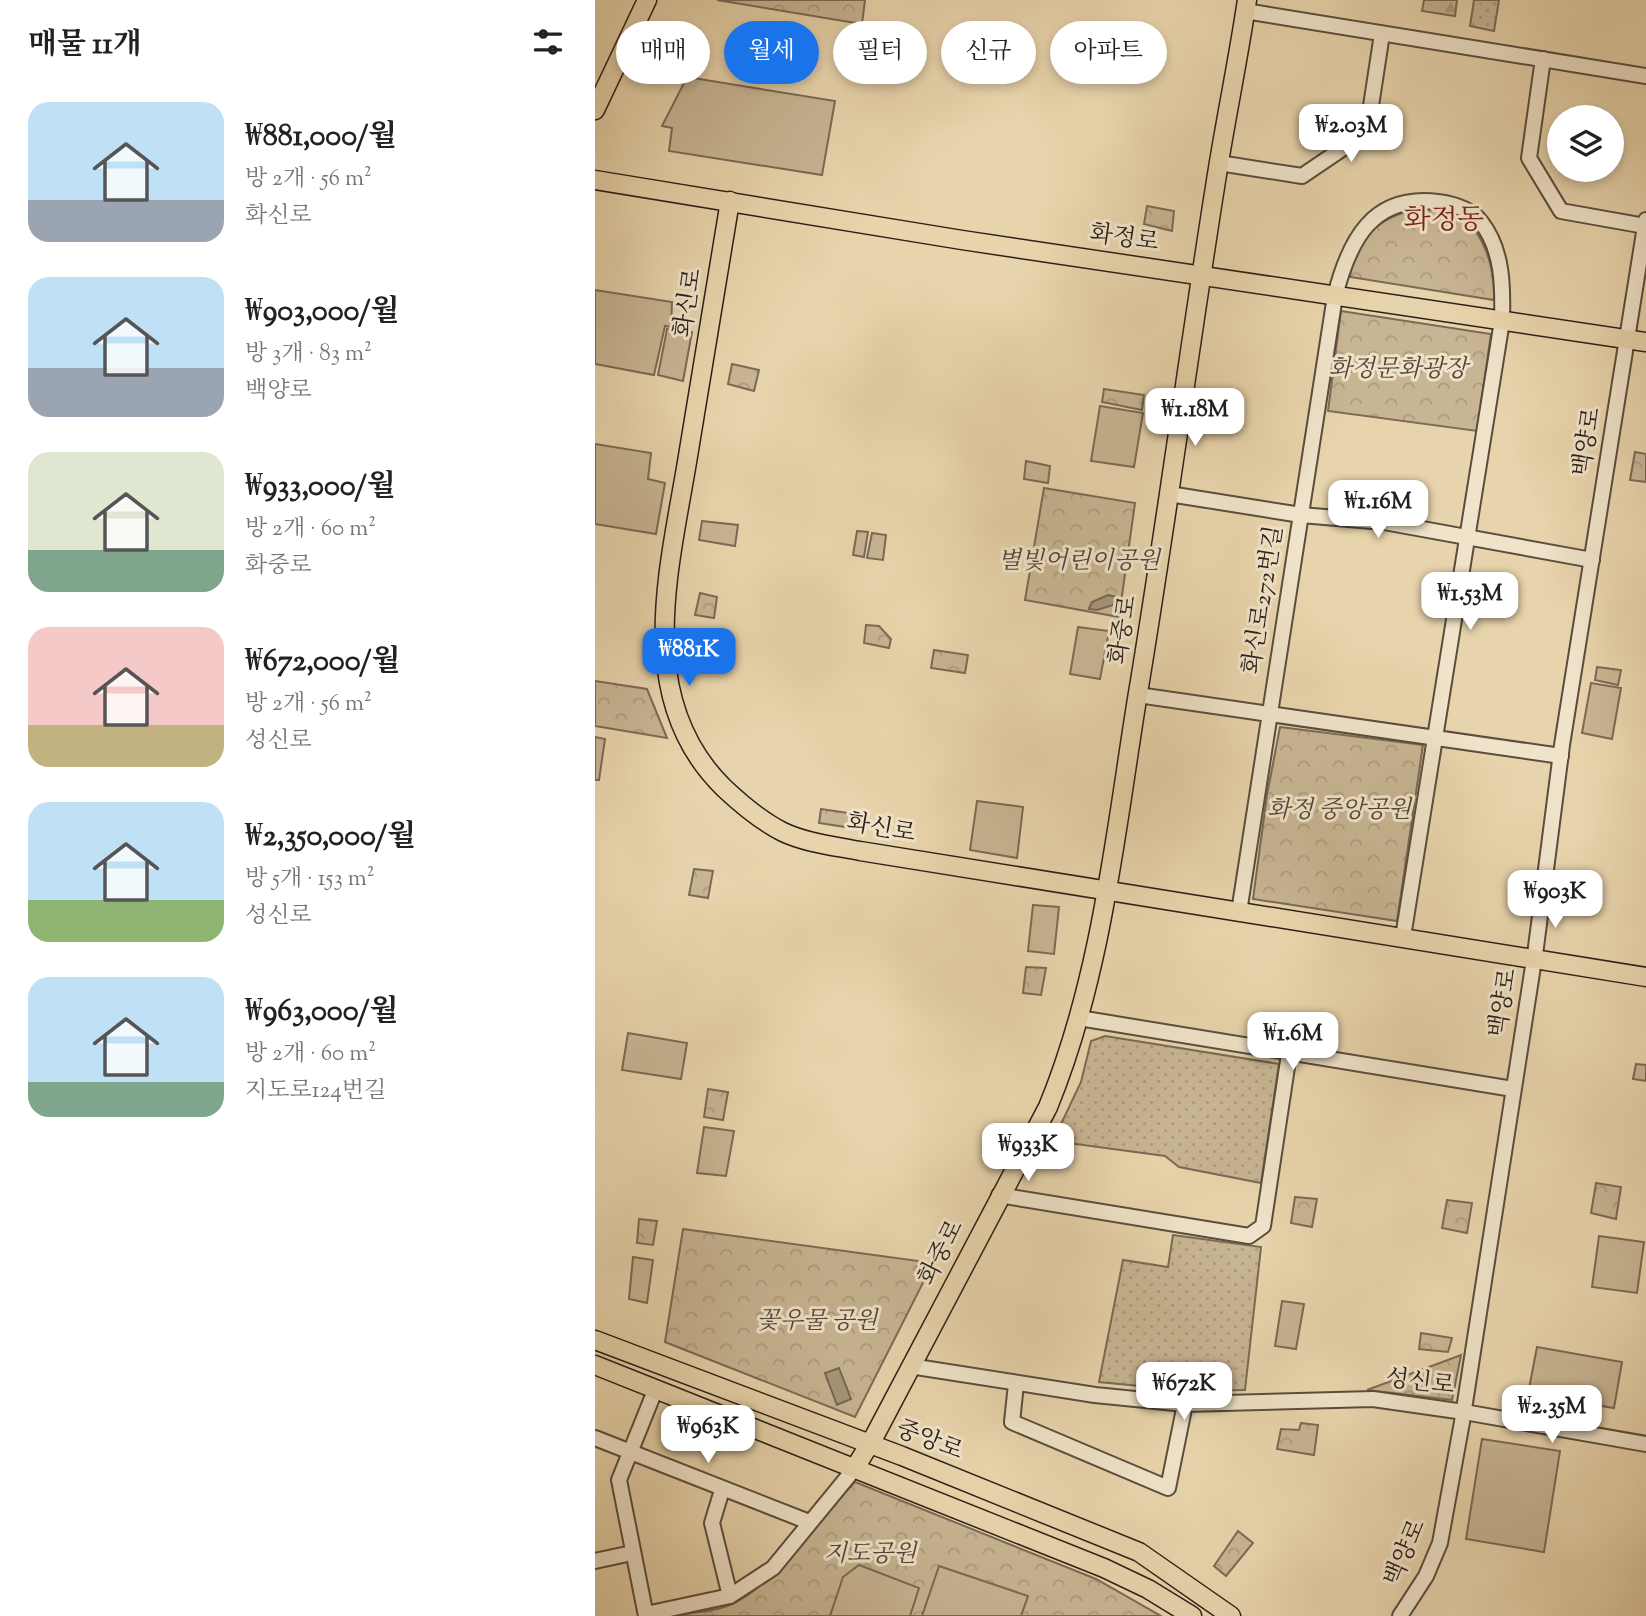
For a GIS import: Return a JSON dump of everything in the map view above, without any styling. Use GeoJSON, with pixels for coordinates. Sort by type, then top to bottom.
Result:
{"type":"FeatureCollection","features":[{"type":"Feature","properties":{"kind":"main road"},"geometry":{"type":"LineString","coordinates":[[595,83],[635,0]]}},
{"type":"Feature","properties":{"kind":"main road"},"geometry":{"type":"LineString","coordinates":[[595,110],[647,0]]}},
{"type":"Feature","properties":{"kind":"main road","name":"화중로"},"geometry":{"type":"LineString","coordinates":[[855,1468],[1048,1107],[1066,1063],[1079,1018],[1106,891],[1219,163],[1246,6]]}},
{"type":"Feature","properties":{"kind":"main road","name":"화정로"},"geometry":{"type":"LineString","coordinates":[[595,180],[1646,342]]}},
{"type":"Feature","properties":{"kind":"main road","name":"화신로"},"geometry":{"type":"LineString","coordinates":[[730,201],[664,608],[664,664],[675,711],[691,745],[711,775],[739,802],[783,832],[860,851],[1646,978]]}},
{"type":"Feature","properties":{"kind":"main road"},"geometry":{"type":"LineString","coordinates":[[595,1327],[760,1402]]}},
{"type":"Feature","properties":{"kind":"main road","name":"중앙로"},"geometry":{"type":"LineString","coordinates":[[595,1340],[760,1402],[1139,1552],[1231,1616]]}},
{"type":"Feature","properties":{"kind":"main road"},"geometry":{"type":"LineString","coordinates":[[595,1365],[1104,1568],[1148,1589],[1192,1616]]}},
{"type":"Feature","properties":{"kind":"main road"},"geometry":{"type":"LineString","coordinates":[[595,1378],[652,1398],[727,1417]]}},
{"type":"Feature","properties":{"kind":"street"},"geometry":{"type":"LineString","coordinates":[[1246,6],[1382,34],[1646,76]]}},
{"type":"Feature","properties":{"kind":"street"},"geometry":{"type":"LineString","coordinates":[[1219,163],[1302,176],[1367,132],[1382,34]]}},
{"type":"Feature","properties":{"kind":"street"},"geometry":{"type":"LineString","coordinates":[[1543,59],[1529,158],[1561,211],[1646,223]]}},
{"type":"Feature","properties":{"kind":"street","name":"화신로272번길"},"geometry":{"type":"LineString","coordinates":[[1239,912],[1335,296],[1346,255],[1352,242],[1369,222],[1403,203],[1417,201],[1453,204],[1480,219],[1493,243],[1501,273],[1502,321],[1403,937]]}},
{"type":"Feature","properties":{"kind":"street","name":"백양로"},"geometry":{"type":"LineString","coordinates":[[1400,1616],[1426,1576],[1440,1543],[1464,1412],[1534,959],[1561,755],[1646,223]]}},
{"type":"Feature","properties":{"kind":"street"},"geometry":{"type":"LineString","coordinates":[[1169,494],[1301,515],[1384,523],[1469,536],[1593,560]]}},
{"type":"Feature","properties":{"kind":"street"},"geometry":{"type":"LineString","coordinates":[[1138,695],[1561,755]]}},
{"type":"Feature","properties":{"kind":"street"},"geometry":{"type":"LineString","coordinates":[[1079,1018],[1513,1089]]}},
{"type":"Feature","properties":{"kind":"street"},"geometry":{"type":"LineString","coordinates":[[999,1195],[1249,1236],[1262,1226],[1289,1054]]}},
{"type":"Feature","properties":{"kind":"street","name":"성신로"},"geometry":{"type":"LineString","coordinates":[[911,1366],[1016,1384],[1185,1404],[1373,1399],[1646,1444]]}},
{"type":"Feature","properties":{"kind":"street"},"geometry":{"type":"LineString","coordinates":[[1016,1384],[1012,1422],[1168,1488],[1185,1404]]}},
{"type":"Feature","properties":{"kind":"street"},"geometry":{"type":"LineString","coordinates":[[652,1398],[619,1480],[646,1615],[730,1596],[773,1567],[855,1468]]}},
{"type":"Feature","properties":{"kind":"street"},"geometry":{"type":"LineString","coordinates":[[595,1437],[722,1490],[809,1522]]}},
{"type":"Feature","properties":{"kind":"street"},"geometry":{"type":"LineString","coordinates":[[722,1490],[712,1523],[730,1596]]}},
{"type":"Feature","properties":{"kind":"street"},"geometry":{"type":"LineString","coordinates":[[595,1561],[632,1553]]}},
{"type":"Feature","properties":{"kind":"green space"},"geometry":{"type":"Polygon","coordinates":[[[717,0],[865,0],[862,21],[844,21],[717,0]]]}},
{"type":"Feature","properties":{"kind":"green space"},"geometry":{"type":"Polygon","coordinates":[[[1424,0],[1457,0],[1455,16],[1422,11],[1424,0]]]}},
{"type":"Feature","properties":{"kind":"green space"},"geometry":{"type":"Polygon","coordinates":[[[1474,0],[1499,0],[1494,31],[1470,26],[1474,0]]]}},
{"type":"Feature","properties":{"kind":"green space"},"geometry":{"type":"Polygon","coordinates":[[[710,81],[835,101],[822,175],[669,151],[672,128],[662,126],[683,84],[710,84],[710,81]]]}},
{"type":"Feature","properties":{"kind":"green space"},"geometry":{"type":"Polygon","coordinates":[[[1147,206],[1174,211],[1172,231],[1144,224],[1147,206]]]}},
{"type":"Feature","properties":{"kind":"green space","name":"화정문화광장"},"geometry":{"type":"Polygon","coordinates":[[[1418,208],[1450,213],[1471,226],[1489,261],[1494,300],[1350,277],[1357,250],[1371,231],[1392,217],[1418,208]]]}},
{"type":"Feature","properties":{"kind":"green space"},"geometry":{"type":"Polygon","coordinates":[[[595,290],[672,302],[671,327],[665,326],[654,375],[595,364],[595,290]]]}},
{"type":"Feature","properties":{"kind":"green space","name":"화정문화광장"},"geometry":{"type":"Polygon","coordinates":[[[1341,311],[1491,334],[1477,431],[1328,411],[1341,311]]]}},
{"type":"Feature","properties":{"kind":"green space"},"geometry":{"type":"Polygon","coordinates":[[[667,329],[692,332],[683,381],[658,375],[667,329]]]}},
{"type":"Feature","properties":{"kind":"green space"},"geometry":{"type":"Polygon","coordinates":[[[732,364],[759,370],[754,391],[728,384],[732,364]]]}},
{"type":"Feature","properties":{"kind":"green space"},"geometry":{"type":"Polygon","coordinates":[[[1104,389],[1144,395],[1142,410],[1102,402],[1104,389]]]}},
{"type":"Feature","properties":{"kind":"green space"},"geometry":{"type":"Polygon","coordinates":[[[1100,406],[1143,413],[1134,467],[1091,461],[1100,406]]]}},
{"type":"Feature","properties":{"kind":"green space"},"geometry":{"type":"Polygon","coordinates":[[[595,444],[651,453],[648,479],[665,483],[656,534],[595,524],[595,444]]]}},
{"type":"Feature","properties":{"kind":"green space"},"geometry":{"type":"Polygon","coordinates":[[[1635,452],[1646,454],[1646,482],[1630,480],[1635,452]]]}},
{"type":"Feature","properties":{"kind":"green space"},"geometry":{"type":"Polygon","coordinates":[[[1026,461],[1050,466],[1048,483],[1024,479],[1026,461]]]}},
{"type":"Feature","properties":{"kind":"green space","name":"별빛어린이공원"},"geometry":{"type":"Polygon","coordinates":[[[1044,488],[1135,503],[1119,617],[1025,600],[1044,488]]]}},
{"type":"Feature","properties":{"kind":"green space"},"geometry":{"type":"Polygon","coordinates":[[[702,521],[738,525],[735,546],[699,540],[702,521]]]}},
{"type":"Feature","properties":{"kind":"green space"},"geometry":{"type":"Polygon","coordinates":[[[857,531],[868,532],[864,557],[853,555],[857,531]]]}},
{"type":"Feature","properties":{"kind":"green space"},"geometry":{"type":"Polygon","coordinates":[[[872,533],[886,535],[883,560],[867,558],[872,533]]]}},
{"type":"Feature","properties":{"kind":"green space"},"geometry":{"type":"Polygon","coordinates":[[[700,593],[717,597],[714,618],[695,615],[700,593]]]}},
{"type":"Feature","properties":{"kind":"green space"},"geometry":{"type":"Polygon","coordinates":[[[866,625],[879,626],[891,639],[889,648],[864,643],[866,625]]]}},
{"type":"Feature","properties":{"kind":"green space"},"geometry":{"type":"Polygon","coordinates":[[[1078,627],[1109,631],[1100,679],[1070,674],[1078,627]]]}},
{"type":"Feature","properties":{"kind":"green space"},"geometry":{"type":"Polygon","coordinates":[[[934,650],[968,655],[965,673],[931,668],[934,650]]]}},
{"type":"Feature","properties":{"kind":"green space"},"geometry":{"type":"Polygon","coordinates":[[[1597,667],[1621,670],[1618,685],[1595,680],[1597,667]]]}},
{"type":"Feature","properties":{"kind":"green space"},"geometry":{"type":"Polygon","coordinates":[[[595,681],[647,689],[667,738],[595,726],[595,681]]]}},
{"type":"Feature","properties":{"kind":"green space"},"geometry":{"type":"Polygon","coordinates":[[[1591,683],[1621,688],[1612,739],[1582,733],[1591,683]]]}},
{"type":"Feature","properties":{"kind":"green space","name":"화정 중앙공원"},"geometry":{"type":"Polygon","coordinates":[[[1280,727],[1423,745],[1397,921],[1253,899],[1267,795],[1280,727]]]}},
{"type":"Feature","properties":{"kind":"green space"},"geometry":{"type":"Polygon","coordinates":[[[595,737],[605,739],[599,780],[595,780],[595,737]]]}},
{"type":"Feature","properties":{"kind":"green space"},"geometry":{"type":"Polygon","coordinates":[[[977,801],[1023,807],[1017,858],[970,850],[977,801]]]}},
{"type":"Feature","properties":{"kind":"green space"},"geometry":{"type":"Polygon","coordinates":[[[821,809],[855,814],[852,828],[819,823],[821,809]]]}},
{"type":"Feature","properties":{"kind":"green space"},"geometry":{"type":"Polygon","coordinates":[[[694,869],[713,871],[708,898],[689,895],[694,869]]]}},
{"type":"Feature","properties":{"kind":"green space"},"geometry":{"type":"Polygon","coordinates":[[[1033,905],[1059,907],[1054,954],[1028,951],[1033,905]]]}},
{"type":"Feature","properties":{"kind":"green space"},"geometry":{"type":"Polygon","coordinates":[[[1026,967],[1046,968],[1041,995],[1023,993],[1026,967]]]}},
{"type":"Feature","properties":{"kind":"green space"},"geometry":{"type":"Polygon","coordinates":[[[628,1033],[687,1043],[681,1079],[622,1070],[628,1033]]]}},
{"type":"Feature","properties":{"kind":"green space"},"geometry":{"type":"Polygon","coordinates":[[[1105,1036],[1279,1064],[1261,1183],[1179,1167],[1165,1156],[1053,1141],[1081,1082],[1091,1041],[1105,1036]]]}},
{"type":"Feature","properties":{"kind":"green space"},"geometry":{"type":"Polygon","coordinates":[[[1636,1064],[1646,1065],[1646,1081],[1633,1079],[1636,1064]]]}},
{"type":"Feature","properties":{"kind":"green space"},"geometry":{"type":"Polygon","coordinates":[[[708,1089],[728,1092],[723,1120],[704,1117],[708,1089]]]}},
{"type":"Feature","properties":{"kind":"green space"},"geometry":{"type":"Polygon","coordinates":[[[704,1127],[734,1131],[726,1176],[697,1173],[704,1127]]]}},
{"type":"Feature","properties":{"kind":"green space"},"geometry":{"type":"Polygon","coordinates":[[[1596,1183],[1621,1187],[1616,1219],[1591,1213],[1596,1183]]]}},
{"type":"Feature","properties":{"kind":"green space"},"geometry":{"type":"Polygon","coordinates":[[[1295,1197],[1317,1199],[1312,1227],[1291,1223],[1295,1197]]]}},
{"type":"Feature","properties":{"kind":"green space"},"geometry":{"type":"Polygon","coordinates":[[[1447,1200],[1472,1203],[1467,1233],[1442,1228],[1447,1200]]]}},
{"type":"Feature","properties":{"kind":"green space"},"geometry":{"type":"Polygon","coordinates":[[[639,1219],[657,1221],[653,1245],[637,1243],[639,1219]]]}},
{"type":"Feature","properties":{"kind":"green space","name":"꽃우물 공원"},"geometry":{"type":"Polygon","coordinates":[[[683,1229],[933,1263],[855,1417],[665,1342],[683,1229]]]}},
{"type":"Feature","properties":{"kind":"green space"},"geometry":{"type":"Polygon","coordinates":[[[1173,1235],[1261,1247],[1245,1390],[1192,1391],[1099,1382],[1123,1260],[1168,1267],[1173,1235]]]}},
{"type":"Feature","properties":{"kind":"green space"},"geometry":{"type":"Polygon","coordinates":[[[1599,1236],[1644,1242],[1637,1293],[1592,1287],[1599,1236]]]}},
{"type":"Feature","properties":{"kind":"green space"},"geometry":{"type":"Polygon","coordinates":[[[633,1257],[653,1260],[647,1303],[629,1299],[633,1257]]]}},
{"type":"Feature","properties":{"kind":"green space"},"geometry":{"type":"Polygon","coordinates":[[[1282,1301],[1304,1304],[1296,1349],[1275,1346],[1282,1301]]]}},
{"type":"Feature","properties":{"kind":"green space"},"geometry":{"type":"Polygon","coordinates":[[[1421,1333],[1452,1338],[1448,1352],[1419,1349],[1421,1333]]]}},
{"type":"Feature","properties":{"kind":"green space"},"geometry":{"type":"Polygon","coordinates":[[[1537,1347],[1622,1362],[1614,1408],[1528,1394],[1537,1347]]]}},
{"type":"Feature","properties":{"kind":"green space"},"geometry":{"type":"Polygon","coordinates":[[[1461,1355],[1452,1400],[1367,1390],[1461,1355]]]}},
{"type":"Feature","properties":{"kind":"green space"},"geometry":{"type":"Polygon","coordinates":[[[1301,1423],[1318,1425],[1314,1455],[1277,1449],[1281,1429],[1299,1430],[1301,1423]]]}},
{"type":"Feature","properties":{"kind":"green space"},"geometry":{"type":"Polygon","coordinates":[[[1482,1439],[1560,1451],[1544,1552],[1466,1539],[1482,1439]]]}},
{"type":"Feature","properties":{"kind":"green space","name":"지도공원"},"geometry":{"type":"Polygon","coordinates":[[[855,1482],[1096,1579],[1161,1616],[674,1616],[719,1609],[748,1595],[797,1549],[855,1482]]]}},
{"type":"Feature","properties":{"kind":"green space"},"geometry":{"type":"Polygon","coordinates":[[[1238,1531],[1253,1543],[1226,1576],[1214,1566],[1238,1531]]]}},
{"type":"Feature","properties":{"kind":"green space"},"geometry":{"type":"Polygon","coordinates":[[[859,1565],[919,1588],[910,1616],[830,1616],[843,1577],[859,1565]]]}},
{"type":"Feature","properties":{"kind":"green space"},"geometry":{"type":"Polygon","coordinates":[[[939,1566],[1028,1596],[1021,1616],[922,1616],[939,1566]]]}},
{"type":"Feature","properties":{"kind":"shaded area"},"geometry":{"type":"Polygon","coordinates":[[[1368,356],[1374,358],[1374,370],[1368,372],[1362,370],[1360,364],[1362,358],[1368,356]]]}},
{"type":"Feature","properties":{"kind":"shaded area"},"geometry":{"type":"Polygon","coordinates":[[[1108,595],[1117,597],[1113,605],[1097,610],[1089,609],[1092,602],[1108,595]]]}},
{"type":"Feature","properties":{"kind":"shaded area"},"geometry":{"type":"Polygon","coordinates":[[[839,1368],[851,1399],[837,1405],[825,1373],[839,1368]]]}},
{"type":"Feature","properties":{"kind":"district","name":"화정동"},"geometry":{"type":"Point","coordinates":[1444,221]}}]}
